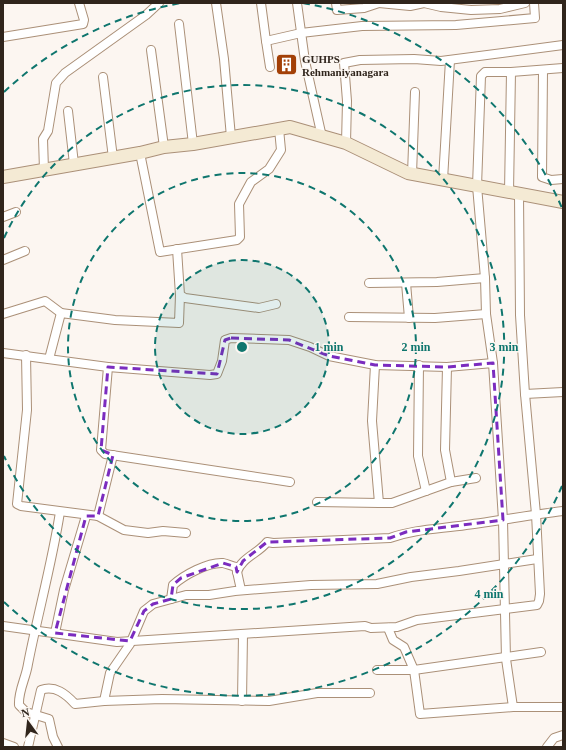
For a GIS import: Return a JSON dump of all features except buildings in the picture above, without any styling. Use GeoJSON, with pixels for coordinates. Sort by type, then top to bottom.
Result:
{"type":"FeatureCollection","features":[{"type":"Feature","properties":{"kind":"street"},"geometry":{"type":"LineString","coordinates":[[3,37],[83,24],[84,20],[79,3]]}},
{"type":"Feature","properties":{"kind":"street"},"geometry":{"type":"LineString","coordinates":[[44,170],[43,139],[48,131],[56,84],[65,73],[146,15],[158,3]]}},
{"type":"Feature","properties":{"kind":"street"},"geometry":{"type":"LineString","coordinates":[[216,3],[224,59],[231,137]]}},
{"type":"Feature","properties":{"kind":"street"},"geometry":{"type":"LineString","coordinates":[[261,3],[270,68]]}},
{"type":"Feature","properties":{"kind":"street"},"geometry":{"type":"LineString","coordinates":[[297,3],[305,61],[322,136]]}},
{"type":"Feature","properties":{"kind":"street"},"geometry":{"type":"LineString","coordinates":[[336,3],[337,10],[364,8],[379,3],[410,6],[424,3],[441,8],[470,7],[500,9],[520,3]]}},
{"type":"Feature","properties":{"kind":"street"},"geometry":{"type":"LineString","coordinates":[[266,42],[301,33],[362,26],[456,25],[535,18],[534,3]]}},
{"type":"Feature","properties":{"kind":"street"},"geometry":{"type":"LineString","coordinates":[[179,24],[193,144]]}},
{"type":"Feature","properties":{"kind":"street"},"geometry":{"type":"LineString","coordinates":[[346,144],[347,101],[344,63],[360,60],[414,58],[441,61],[563,45]]}},
{"type":"Feature","properties":{"kind":"street"},"geometry":{"type":"LineString","coordinates":[[151,50],[164,147]]}},
{"type":"Feature","properties":{"kind":"street"},"geometry":{"type":"LineString","coordinates":[[443,180],[450,60]]}},
{"type":"Feature","properties":{"kind":"street"},"geometry":{"type":"LineString","coordinates":[[513,707],[506,658],[503,520],[493,362],[486,314],[485,278],[477,186],[481,76],[485,72],[543,71],[563,68]]}},
{"type":"Feature","properties":{"kind":"street"},"geometry":{"type":"LineString","coordinates":[[543,71],[542,177],[551,180],[563,179]]}},
{"type":"Feature","properties":{"kind":"street"},"geometry":{"type":"LineString","coordinates":[[3,626],[117,642],[365,626],[371,628],[388,628],[397,627],[417,620],[537,605],[540,594],[537,559],[536,514],[525,394],[514,193],[511,72]]}},
{"type":"Feature","properties":{"kind":"street"},"geometry":{"type":"LineString","coordinates":[[103,77],[113,158]]}},
{"type":"Feature","properties":{"kind":"street"},"geometry":{"type":"LineString","coordinates":[[412,174],[415,92]]}},
{"type":"Feature","properties":{"kind":"street"},"geometry":{"type":"LineString","coordinates":[[68,111],[74,164]]}},
{"type":"Feature","properties":{"kind":"street"},"geometry":{"type":"LineString","coordinates":[[3,177],[140,153],[164,147],[193,144],[290,127],[346,144],[412,174],[563,202]]}},
{"type":"Feature","properties":{"kind":"street"},"geometry":{"type":"LineString","coordinates":[[140,153],[160,252],[237,240],[240,237],[238,204],[250,182],[269,169],[281,150],[279,129]]}},
{"type":"Feature","properties":{"kind":"street"},"geometry":{"type":"LineString","coordinates":[[3,217],[16,212]]}},
{"type":"Feature","properties":{"kind":"street"},"geometry":{"type":"LineString","coordinates":[[3,314],[45,301],[61,313],[115,320],[179,323],[180,295],[177,249]]}},
{"type":"Feature","properties":{"kind":"street"},"geometry":{"type":"LineString","coordinates":[[3,260],[25,251]]}},
{"type":"Feature","properties":{"kind":"street"},"geometry":{"type":"LineString","coordinates":[[369,283],[406,283],[485,278]]}},
{"type":"Feature","properties":{"kind":"street"},"geometry":{"type":"LineString","coordinates":[[406,283],[409,318]]}},
{"type":"Feature","properties":{"kind":"street"},"geometry":{"type":"LineString","coordinates":[[180,295],[185,298],[209,302],[259,308],[276,304]]}},
{"type":"Feature","properties":{"kind":"street"},"geometry":{"type":"LineString","coordinates":[[49,359],[61,313]]}},
{"type":"Feature","properties":{"kind":"street"},"geometry":{"type":"LineString","coordinates":[[349,317],[435,318],[486,314]]}},
{"type":"Feature","properties":{"kind":"street"},"geometry":{"type":"LineString","coordinates":[[3,353],[108,367],[210,375],[217,374],[222,361],[225,340],[231,338],[289,340],[310,347],[329,356],[375,365],[419,365],[447,367],[493,362]]}},
{"type":"Feature","properties":{"kind":"street"},"geometry":{"type":"LineString","coordinates":[[26,356],[26,410],[17,504],[21,506],[86,516],[98,516],[124,530],[148,533],[163,531],[186,533]]}},
{"type":"Feature","properties":{"kind":"street"},"geometry":{"type":"LineString","coordinates":[[375,365],[372,421],[379,503]]}},
{"type":"Feature","properties":{"kind":"street"},"geometry":{"type":"LineString","coordinates":[[419,365],[418,456],[426,491]]}},
{"type":"Feature","properties":{"kind":"street"},"geometry":{"type":"LineString","coordinates":[[108,367],[101,450],[105,454],[290,482]]}},
{"type":"Feature","properties":{"kind":"street"},"geometry":{"type":"LineString","coordinates":[[447,367],[445,450],[451,482]]}},
{"type":"Feature","properties":{"kind":"street"},"geometry":{"type":"LineString","coordinates":[[525,394],[563,392]]}},
{"type":"Feature","properties":{"kind":"street"},"geometry":{"type":"LineString","coordinates":[[98,516],[113,455]]}},
{"type":"Feature","properties":{"kind":"street"},"geometry":{"type":"LineString","coordinates":[[317,502],[392,503],[451,482],[476,478]]}},
{"type":"Feature","properties":{"kind":"street"},"geometry":{"type":"LineString","coordinates":[[237,572],[243,561],[268,542],[390,538],[406,532],[563,511]]}},
{"type":"Feature","properties":{"kind":"street"},"geometry":{"type":"LineString","coordinates":[[58,747],[53,737],[49,719],[37,714],[26,712],[19,705],[18,696],[27,669],[36,630],[54,550],[60,512]]}},
{"type":"Feature","properties":{"kind":"street"},"geometry":{"type":"LineString","coordinates":[[55,633],[64,590],[86,516]]}},
{"type":"Feature","properties":{"kind":"street"},"geometry":{"type":"LineString","coordinates":[[104,700],[110,673],[130,644],[130,641],[148,607],[171,599],[186,595],[210,596],[241,590],[311,585],[377,584],[411,577],[537,559]]}},
{"type":"Feature","properties":{"kind":"street"},"geometry":{"type":"LineString","coordinates":[[171,599],[173,585],[192,572],[223,563],[236,567],[241,590]]}},
{"type":"Feature","properties":{"kind":"street"},"geometry":{"type":"LineString","coordinates":[[388,628],[393,640],[404,646],[414,670],[420,714],[513,707],[563,707]]}},
{"type":"Feature","properties":{"kind":"street"},"geometry":{"type":"LineString","coordinates":[[242,701],[243,634]]}},
{"type":"Feature","properties":{"kind":"street"},"geometry":{"type":"LineString","coordinates":[[377,670],[414,670],[542,652]]}},
{"type":"Feature","properties":{"kind":"street"},"geometry":{"type":"LineString","coordinates":[[28,747],[37,714],[41,690],[47,688],[62,691],[75,704],[104,700],[162,699],[269,701],[317,693],[370,693]]}},
{"type":"Feature","properties":{"kind":"street"},"geometry":{"type":"LineString","coordinates":[[547,747],[554,738],[563,735]]}},
{"type":"Feature","properties":{"kind":"street"},"geometry":{"type":"LineString","coordinates":[[3,743],[14,747]]}},
{"type":"Feature","properties":{"kind":"highlighted area"},"geometry":{"type":"Polygon","coordinates":[[[231,338],[289,340],[329,356],[375,365],[447,367],[493,363],[503,520],[406,532],[390,538],[267,542],[243,561],[237,572],[236,567],[223,563],[181,578],[173,585],[171,599],[153,604],[144,611],[130,641],[55,633],[86,516],[98,516],[113,455],[101,450],[108,367],[217,374],[225,340],[231,338]]]}},
{"type":"Feature","properties":{"kind":"place","name":"GUHPS Rehmaniyanagara"},"geometry":{"type":"Point","coordinates":[287,65]}}]}
